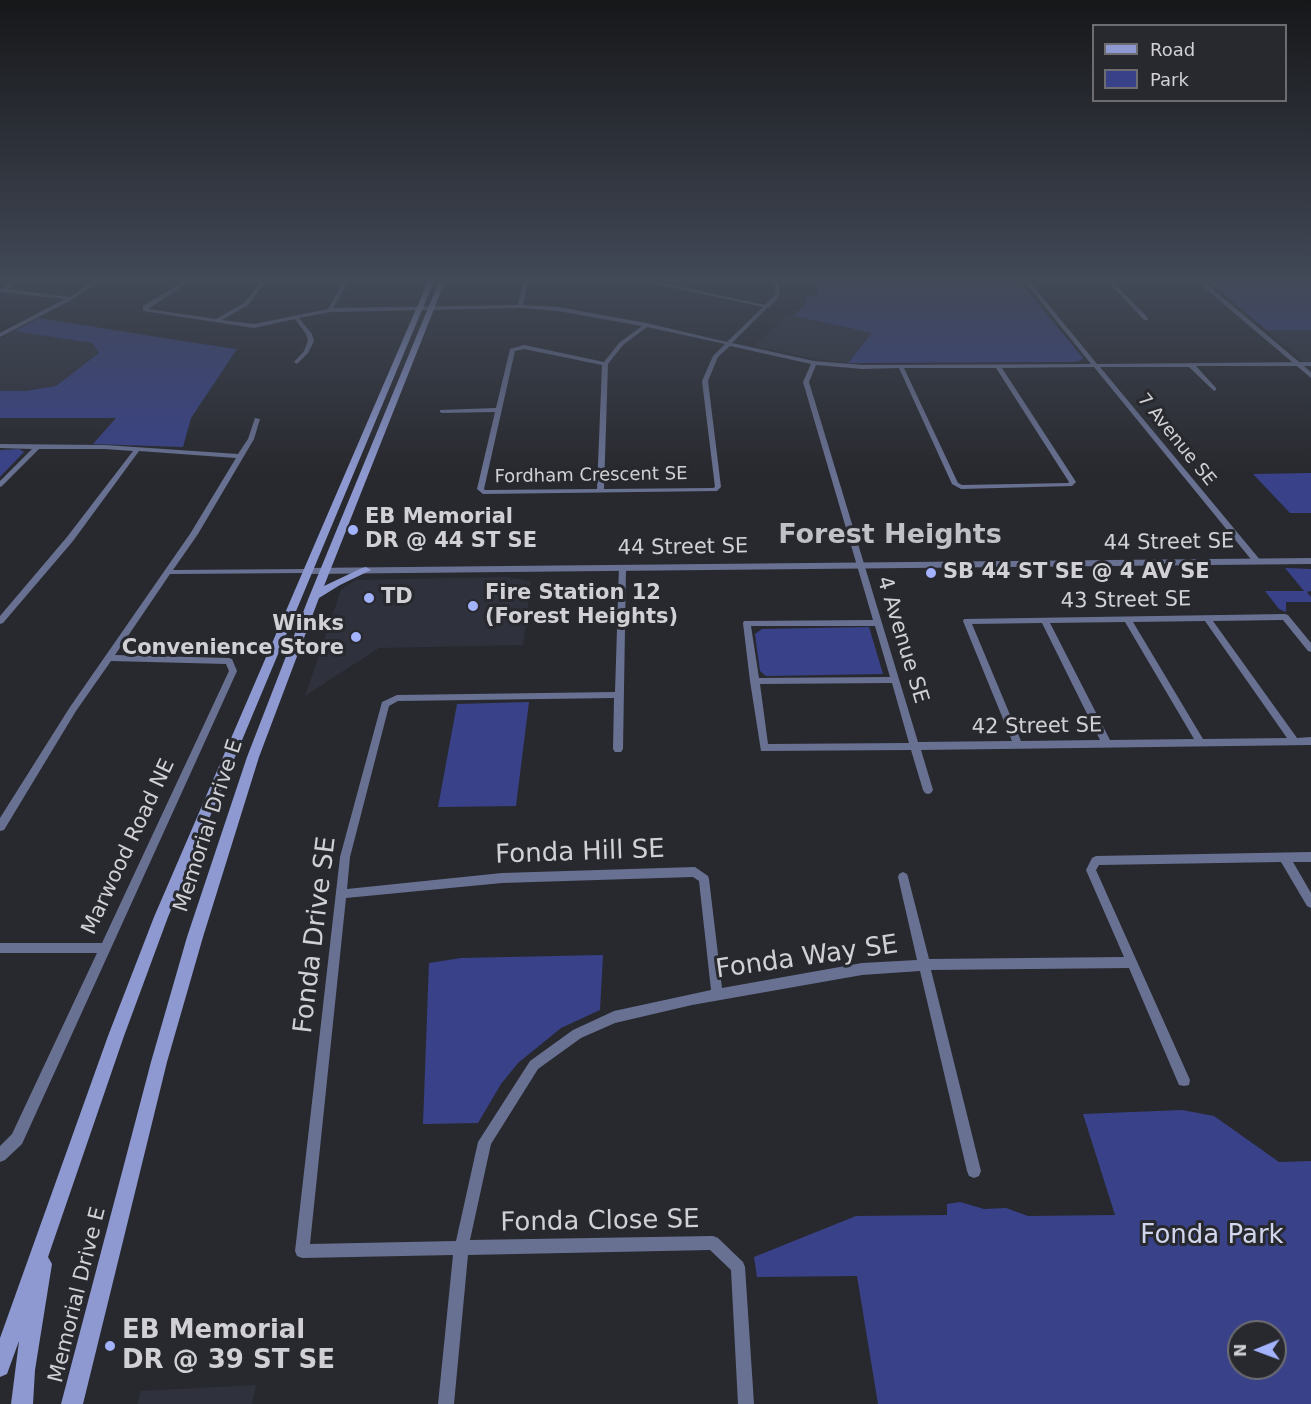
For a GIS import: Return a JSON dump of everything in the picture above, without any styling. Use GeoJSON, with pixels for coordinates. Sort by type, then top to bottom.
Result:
{"type":"FeatureCollection","features":[{"type":"Feature","properties":{"kind":"main road","name":"Memorial Drive E"},"geometry":{"type":"LineString","coordinates":[[0,1367],[116,1036],[157,928],[404,345]]}},
{"type":"Feature","properties":{"kind":"main road","name":"Memorial Drive E"},"geometry":{"type":"LineString","coordinates":[[72,1404],[159,1062],[195,937],[253,757],[314,597],[417,345]]}},
{"type":"Feature","properties":{"kind":"main road"},"geometry":{"type":"LineString","coordinates":[[314,597],[336,583],[366,570]]}},
{"type":"Feature","properties":{"kind":"main road"},"geometry":{"type":"LineString","coordinates":[[22,1404],[46,1233]]}},
{"type":"Feature","properties":{"kind":"street"},"geometry":{"type":"LineString","coordinates":[[297,362],[309,345]]}},
{"type":"Feature","properties":{"kind":"street"},"geometry":{"type":"LineString","coordinates":[[600,491],[605,364],[621,345]]}},
{"type":"Feature","properties":{"kind":"street","name":"Fordham Crescent SE"},"geometry":{"type":"LineString","coordinates":[[605,364],[524,347],[515,347],[512,350],[480,489],[483,492],[715,490],[718,487],[705,381],[716,356],[728,345]]}},
{"type":"Feature","properties":{"kind":"street"},"geometry":{"type":"LineString","coordinates":[[731,345],[814,363],[863,367],[1311,364]]}},
{"type":"Feature","properties":{"kind":"street","name":"7 Avenue SE"},"geometry":{"type":"LineString","coordinates":[[1078,345],[1257,561]]}},
{"type":"Feature","properties":{"kind":"street"},"geometry":{"type":"LineString","coordinates":[[1274,345],[1311,376]]}},
{"type":"Feature","properties":{"kind":"street","name":"4 Avenue SE"},"geometry":{"type":"LineString","coordinates":[[814,363],[806,382],[928,790]]}},
{"type":"Feature","properties":{"kind":"street"},"geometry":{"type":"LineString","coordinates":[[1191,365],[1214,389]]}},
{"type":"Feature","properties":{"kind":"street"},"geometry":{"type":"LineString","coordinates":[[901,367],[955,484],[961,487],[1070,485],[1073,482],[998,366]]}},
{"type":"Feature","properties":{"kind":"street"},"geometry":{"type":"LineString","coordinates":[[442,411],[498,410]]}},
{"type":"Feature","properties":{"kind":"street"},"geometry":{"type":"LineString","coordinates":[[0,827],[73,709],[168,572],[251,439],[257,419]]}},
{"type":"Feature","properties":{"kind":"street"},"geometry":{"type":"LineString","coordinates":[[0,446],[240,456]]}},
{"type":"Feature","properties":{"kind":"street"},"geometry":{"type":"LineString","coordinates":[[0,485],[38,447]]}},
{"type":"Feature","properties":{"kind":"street"},"geometry":{"type":"LineString","coordinates":[[0,621],[70,538],[137,450]]}},
{"type":"Feature","properties":{"kind":"street","name":"44 Street SE"},"geometry":{"type":"LineString","coordinates":[[307,571],[1311,561]]}},
{"type":"Feature","properties":{"kind":"street"},"geometry":{"type":"LineString","coordinates":[[618,749],[622,568]]}},
{"type":"Feature","properties":{"kind":"street"},"geometry":{"type":"LineString","coordinates":[[168,572],[307,571]]}},
{"type":"Feature","properties":{"kind":"street","name":"43 Street SE"},"geometry":{"type":"LineString","coordinates":[[1018,745],[967,621],[1285,617],[1311,649]]}},
{"type":"Feature","properties":{"kind":"street"},"geometry":{"type":"LineString","coordinates":[[1207,618],[1294,741]]}},
{"type":"Feature","properties":{"kind":"street"},"geometry":{"type":"LineString","coordinates":[[1127,619],[1201,742]]}},
{"type":"Feature","properties":{"kind":"street"},"geometry":{"type":"LineString","coordinates":[[1045,620],[1107,744]]}},
{"type":"Feature","properties":{"kind":"street"},"geometry":{"type":"LineString","coordinates":[[878,623],[747,623],[754,681],[895,680]]}},
{"type":"Feature","properties":{"kind":"street","name":"Marwood Road NE"},"geometry":{"type":"LineString","coordinates":[[0,1155],[17,1139],[233,671],[229,661],[109,658]]}},
{"type":"Feature","properties":{"kind":"street","name":"42 Street SE"},"geometry":{"type":"LineString","coordinates":[[754,681],[764,748],[1311,741]]}},
{"type":"Feature","properties":{"kind":"street","name":"Fonda Drive SE"},"geometry":{"type":"LineString","coordinates":[[461,1249],[302,1251],[345,857],[385,704],[397,698],[619,695]]}},
{"type":"Feature","properties":{"kind":"street"},"geometry":{"type":"LineString","coordinates":[[1284,857],[1311,903]]}},
{"type":"Feature","properties":{"kind":"street"},"geometry":{"type":"LineString","coordinates":[[1184,1080],[1091,870],[1096,861],[1311,857]]}},
{"type":"Feature","properties":{"kind":"street","name":"Fonda Hill SE"},"geometry":{"type":"LineString","coordinates":[[341,894],[502,878],[694,872],[704,879],[717,993]]}},
{"type":"Feature","properties":{"kind":"street"},"geometry":{"type":"LineString","coordinates":[[903,877],[974,1171]]}},
{"type":"Feature","properties":{"kind":"street"},"geometry":{"type":"LineString","coordinates":[[0,948],[104,948]]}},
{"type":"Feature","properties":{"kind":"street","name":"Fonda Way SE"},"geometry":{"type":"LineString","coordinates":[[446,1404],[461,1249],[485,1142],[534,1065],[577,1034],[614,1017],[717,993],[862,969],[926,965],[1132,962]]}},
{"type":"Feature","properties":{"kind":"street","name":"Fonda Close SE"},"geometry":{"type":"LineString","coordinates":[[461,1249],[712,1243],[738,1267],[746,1404]]}},
{"type":"Feature","properties":{"kind":"shaded area"},"geometry":{"type":"Polygon","coordinates":[[[0,345],[93,345],[99,353],[56,386],[26,391],[0,391],[0,345]]]}},
{"type":"Feature","properties":{"kind":"shaded area"},"geometry":{"type":"Polygon","coordinates":[[[756,345],[863,345],[848,363],[754,346],[756,345]]]}},
{"type":"Feature","properties":{"kind":"shaded area"},"geometry":{"type":"Polygon","coordinates":[[[1283,345],[1311,345],[1311,368],[1283,345]]]}},
{"type":"Feature","properties":{"kind":"shaded area"},"geometry":{"type":"Polygon","coordinates":[[[505,577],[531,581],[523,645],[379,648],[305,696],[341,590],[355,580],[505,577]]]}},
{"type":"Feature","properties":{"kind":"shaded area"},"geometry":{"type":"Polygon","coordinates":[[[256,1385],[252,1404],[137,1404],[141,1391],[256,1385]]]}},
{"type":"Feature","properties":{"kind":"green space"},"geometry":{"type":"Polygon","coordinates":[[[93,345],[206,345],[237,349],[191,418],[183,447],[93,444],[116,418],[0,418],[0,391],[26,391],[56,386],[99,353],[93,345]]]}},
{"type":"Feature","properties":{"kind":"green space"},"geometry":{"type":"Polygon","coordinates":[[[863,345],[1072,345],[1083,358],[1073,362],[848,363],[863,345]]]}},
{"type":"Feature","properties":{"kind":"green space"},"geometry":{"type":"Polygon","coordinates":[[[19,449],[24,452],[0,477],[0,450],[19,449]]]}},
{"type":"Feature","properties":{"kind":"green space"},"geometry":{"type":"Polygon","coordinates":[[[1311,473],[1311,513],[1290,513],[1253,474],[1311,473]]]}},
{"type":"Feature","properties":{"kind":"green space"},"geometry":{"type":"Polygon","coordinates":[[[1285,568],[1311,569],[1311,591],[1307,592],[1311,597],[1311,602],[1286,602],[1286,612],[1279,609],[1265,591],[1304,591],[1285,568]]]}},
{"type":"Feature","properties":{"kind":"green space"},"geometry":{"type":"Polygon","coordinates":[[[869,627],[883,674],[766,676],[760,671],[755,634],[762,629],[869,627]]]}},
{"type":"Feature","properties":{"kind":"green space"},"geometry":{"type":"Polygon","coordinates":[[[529,702],[516,806],[438,807],[457,704],[529,702]]]}},
{"type":"Feature","properties":{"kind":"green space"},"geometry":{"type":"Polygon","coordinates":[[[603,955],[600,1010],[561,1028],[518,1063],[501,1084],[478,1123],[423,1124],[429,963],[461,958],[603,955]]]}},
{"type":"Feature","properties":{"kind":"green space","name":"Fonda Park"},"geometry":{"type":"Polygon","coordinates":[[[1182,1110],[1214,1116],[1279,1162],[1311,1161],[1311,1404],[878,1404],[857,1276],[757,1277],[754,1257],[856,1216],[947,1215],[947,1204],[960,1202],[984,1209],[1006,1208],[1028,1216],[1115,1215],[1083,1114],[1182,1110]]]}},
{"type":"Feature","properties":{"kind":"place","name":"EB Memorial DR @ 44 ST SE"},"geometry":{"type":"Point","coordinates":[353,530]}},
{"type":"Feature","properties":{"kind":"place","name":"SB 44 ST SE @ 4 AV SE"},"geometry":{"type":"Point","coordinates":[931,573]}},
{"type":"Feature","properties":{"kind":"place","name":"TD"},"geometry":{"type":"Point","coordinates":[369,598]}},
{"type":"Feature","properties":{"kind":"place","name":"Fire Station 12 (Forest Heights)"},"geometry":{"type":"Point","coordinates":[473,606]}},
{"type":"Feature","properties":{"kind":"place","name":"Winks Convenience Store"},"geometry":{"type":"Point","coordinates":[356,637]}},
{"type":"Feature","properties":{"kind":"place","name":"EB Memorial DR @ 39 ST SE"},"geometry":{"type":"Point","coordinates":[110,1346]}},
{"type":"Feature","properties":{"kind":"district","name":"Forest Heights"},"geometry":{"type":"Point","coordinates":[890,536]}}]}
